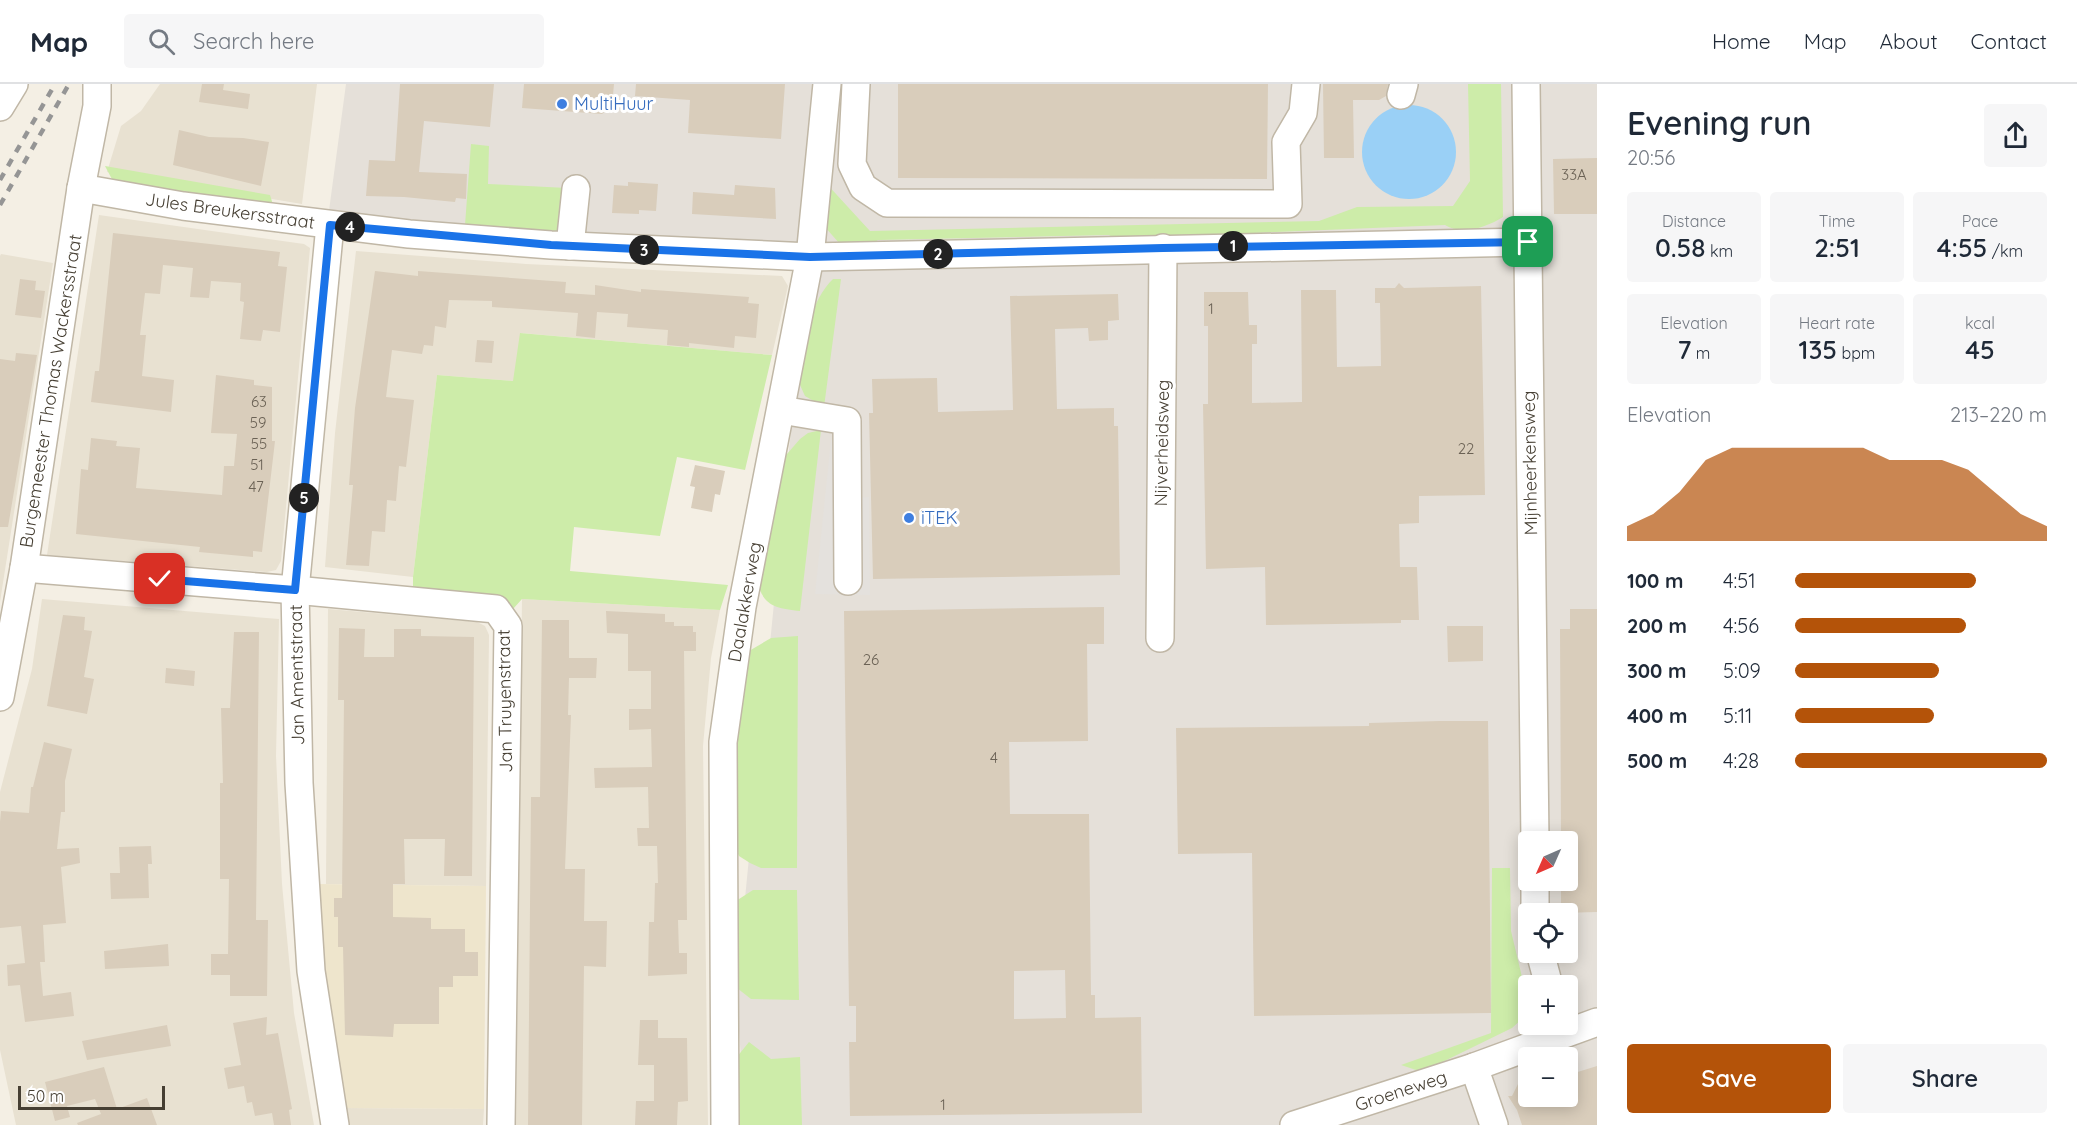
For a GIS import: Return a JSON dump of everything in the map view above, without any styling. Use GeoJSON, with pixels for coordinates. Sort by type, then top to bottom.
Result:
{"type":"FeatureCollection","features":[{"type":"Feature","properties":{"kind":"street"},"geometry":{"type":"LineString","coordinates":[[0,107],[14,84]]}},
{"type":"Feature","properties":{"kind":"street","name":"Burgemeester Thomas Wackersstraat"},"geometry":{"type":"LineString","coordinates":[[0,697],[24,568],[81,188],[91,144],[97,84]]}},
{"type":"Feature","properties":{"kind":"street","name":"Daalakkerweg"},"geometry":{"type":"LineString","coordinates":[[725,1125],[723,742],[742,607],[810,257],[827,84]]}},
{"type":"Feature","properties":{"kind":"street"},"geometry":{"type":"LineString","coordinates":[[856,84],[852,164],[863,187],[887,203],[1252,204],[1288,204],[1286,142],[1303,113],[1306,84]]}},
{"type":"Feature","properties":{"kind":"street","name":"Mijnheerkensweg"},"geometry":{"type":"LineString","coordinates":[[1526,84],[1534,831]]}},
{"type":"Feature","properties":{"kind":"street","name":"Jules Breukersstraat"},"geometry":{"type":"LineString","coordinates":[[81,188],[183,206],[330,225],[570,246],[810,257],[1528,242]]}},
{"type":"Feature","properties":{"kind":"street"},"geometry":{"type":"LineString","coordinates":[[570,246],[576,189]]}},
{"type":"Feature","properties":{"kind":"street","name":"Jan Amentstraat"},"geometry":{"type":"LineString","coordinates":[[330,225],[295,590],[299,783],[311,971],[335,1125]]}},
{"type":"Feature","properties":{"kind":"street","name":"Nijverheidsweg"},"geometry":{"type":"LineString","coordinates":[[1160,638],[1163,248]]}},
{"type":"Feature","properties":{"kind":"street"},"geometry":{"type":"LineString","coordinates":[[781,410],[848,422],[848,581]]}},
{"type":"Feature","properties":{"kind":"street","name":"Jan Truyenstraat"},"geometry":{"type":"LineString","coordinates":[[24,568],[496,609],[508,626],[501,1125]]}},
{"type":"Feature","properties":{"kind":"street","name":"Groeneweg"},"geometry":{"type":"LineString","coordinates":[[1578,1026],[1597,1022]]}},
{"type":"Feature","properties":{"kind":"street","name":"Groeneweg"},"geometry":{"type":"LineString","coordinates":[[1294,1125],[1474,1067],[1549,1035]]}},
{"type":"Feature","properties":{"kind":"street"},"geometry":{"type":"LineString","coordinates":[[1474,1067],[1494,1125]]}},
{"type":"Feature","properties":{"kind":"shaded area"},"geometry":{"type":"Polygon","coordinates":[[[160,84],[317,84],[302,204],[107,172],[121,126],[141,111],[160,84]]]}},
{"type":"Feature","properties":{"kind":"shaded area"},"geometry":{"type":"Polygon","coordinates":[[[346,84],[1597,84],[1597,1125],[746,1125],[736,990],[807,267],[326,233],[346,84]]]}},
{"type":"Feature","properties":{"kind":"shaded area"},"geometry":{"type":"Polygon","coordinates":[[[99,215],[304,244],[310,248],[281,561],[276,570],[267,572],[47,555],[99,215]]]}},
{"type":"Feature","properties":{"kind":"shaded area"},"geometry":{"type":"Polygon","coordinates":[[[356,251],[526,264],[782,276],[788,286],[772,355],[521,333],[514,381],[437,375],[413,577],[325,567],[335,433],[356,251]]]}},
{"type":"Feature","properties":{"kind":"shaded area"},"geometry":{"type":"Polygon","coordinates":[[[1,254],[53,263],[0,602],[0,256],[1,254]]]}},
{"type":"Feature","properties":{"kind":"shaded area"},"geometry":{"type":"Polygon","coordinates":[[[831,440],[857,440],[858,498],[869,497],[870,595],[815,594],[831,440]]]}},
{"type":"Feature","properties":{"kind":"shaded area"},"geometry":{"type":"Polygon","coordinates":[[[42,599],[279,619],[276,756],[282,884],[294,1013],[314,1125],[16,1125],[0,1050],[0,792],[32,669],[42,599]]]}},
{"type":"Feature","properties":{"kind":"shaded area"},"geometry":{"type":"Polygon","coordinates":[[[522,599],[720,610],[711,658],[703,746],[708,1125],[516,1125],[522,599]]]}},
{"type":"Feature","properties":{"kind":"shaded area"},"geometry":{"type":"Polygon","coordinates":[[[328,609],[477,622],[485,626],[489,635],[486,886],[326,884],[328,609]]]}},
{"type":"Feature","properties":{"kind":"shaded area"},"geometry":{"type":"Polygon","coordinates":[[[316,884],[486,886],[484,1109],[345,1108],[325,980],[316,884]]]}},
{"type":"Feature","properties":{"kind":"shaded area"},"geometry":{"type":"Polygon","coordinates":[[[345,1108],[484,1109],[483,1125],[348,1125],[345,1108]]]}},
{"type":"Feature","properties":{"kind":"green space"},"geometry":{"type":"Polygon","coordinates":[[[1468,84],[1501,84],[1503,217],[1474,229],[1459,230],[1445,225],[1155,237],[1121,243],[1109,235],[878,240],[862,250],[840,244],[824,226],[825,182],[870,231],[1319,221],[1357,207],[1453,206],[1470,181],[1468,84]]]}},
{"type":"Feature","properties":{"kind":"green space"},"geometry":{"type":"Polygon","coordinates":[[[471,144],[489,146],[488,184],[567,188],[559,232],[465,225],[471,144]]]}},
{"type":"Feature","properties":{"kind":"green space"},"geometry":{"type":"Polygon","coordinates":[[[105,166],[270,195],[274,208],[114,183],[105,166]]]}},
{"type":"Feature","properties":{"kind":"green space"},"geometry":{"type":"Polygon","coordinates":[[[833,279],[841,279],[824,407],[805,396],[798,380],[797,370],[809,321],[819,297],[833,279]]]}},
{"type":"Feature","properties":{"kind":"green space"},"geometry":{"type":"Polygon","coordinates":[[[520,333],[772,355],[745,470],[677,457],[660,536],[574,527],[570,571],[728,585],[720,610],[522,599],[513,609],[413,600],[413,577],[437,375],[513,381],[520,333]]]}},
{"type":"Feature","properties":{"kind":"green space"},"geometry":{"type":"Polygon","coordinates":[[[821,430],[800,611],[783,609],[766,600],[757,579],[780,462],[800,439],[808,433],[821,430]]]}},
{"type":"Feature","properties":{"kind":"green space"},"geometry":{"type":"Polygon","coordinates":[[[798,636],[797,868],[761,868],[739,856],[729,836],[728,737],[749,651],[771,638],[798,636]]]}},
{"type":"Feature","properties":{"kind":"green space"},"geometry":{"type":"Polygon","coordinates":[[[1492,868],[1510,868],[1511,931],[1522,975],[1518,975],[1518,1023],[1512,1028],[1422,1072],[1401,1065],[1491,1033],[1492,868]]]}},
{"type":"Feature","properties":{"kind":"green space"},"geometry":{"type":"Polygon","coordinates":[[[753,890],[797,890],[799,1000],[751,999],[737,988],[736,901],[753,890]]]}},
{"type":"Feature","properties":{"kind":"green space"},"geometry":{"type":"Polygon","coordinates":[[[749,1042],[771,1059],[800,1057],[802,1125],[732,1125],[732,1063],[749,1042]]]}},
{"type":"Feature","properties":{"kind":"water"},"geometry":{"type":"Polygon","coordinates":[[[1409,105],[1427,109],[1442,119],[1452,134],[1456,152],[1452,170],[1442,185],[1427,195],[1409,199],[1391,195],[1376,185],[1366,170],[1362,152],[1366,134],[1376,119],[1391,109],[1409,105]]]}},
{"type":"Feature","properties":{"kind":"building"},"geometry":{"type":"Polygon","coordinates":[[[202,84],[224,84],[223,90],[250,94],[248,109],[199,102],[202,84]]]}},
{"type":"Feature","properties":{"kind":"building"},"geometry":{"type":"Polygon","coordinates":[[[400,84],[494,84],[490,127],[424,121],[419,172],[467,174],[466,199],[456,198],[455,202],[366,196],[369,160],[395,161],[400,84]]]}},
{"type":"Feature","properties":{"kind":"building"},"geometry":{"type":"Polygon","coordinates":[[[524,84],[614,84],[612,106],[602,114],[522,108],[524,84]]]}},
{"type":"Feature","properties":{"kind":"building"},"geometry":{"type":"Polygon","coordinates":[[[636,84],[785,84],[781,139],[688,133],[690,100],[635,96],[636,84]]]}},
{"type":"Feature","properties":{"kind":"building"},"geometry":{"type":"Polygon","coordinates":[[[898,84],[1268,84],[1267,179],[898,178],[898,84]]]}},
{"type":"Feature","properties":{"kind":"building"},"geometry":{"type":"Polygon","coordinates":[[[1323,84],[1388,84],[1386,96],[1379,100],[1353,100],[1354,158],[1324,158],[1323,84]]]}},
{"type":"Feature","properties":{"kind":"building"},"geometry":{"type":"Polygon","coordinates":[[[179,130],[209,137],[243,138],[269,142],[261,186],[173,165],[179,130]]]}},
{"type":"Feature","properties":{"kind":"building"},"geometry":{"type":"Polygon","coordinates":[[[1597,158],[1597,214],[1554,214],[1553,159],[1597,158]]]}},
{"type":"Feature","properties":{"kind":"building"},"geometry":{"type":"Polygon","coordinates":[[[628,182],[658,184],[656,211],[639,210],[639,214],[612,213],[614,185],[628,186],[628,182]]]}},
{"type":"Feature","properties":{"kind":"building"},"geometry":{"type":"Polygon","coordinates":[[[735,185],[775,188],[776,219],[692,214],[693,192],[734,195],[735,185]]]}},
{"type":"Feature","properties":{"kind":"building"},"geometry":{"type":"Polygon","coordinates":[[[113,233],[280,252],[278,266],[287,267],[280,332],[263,330],[261,341],[240,339],[244,302],[240,301],[241,283],[211,281],[209,298],[190,297],[193,268],[163,265],[160,294],[145,293],[140,335],[146,335],[142,376],[174,380],[171,412],[91,402],[95,371],[99,371],[113,233]]]}},
{"type":"Feature","properties":{"kind":"building"},"geometry":{"type":"Polygon","coordinates":[[[375,271],[418,276],[418,271],[566,282],[565,293],[595,295],[595,285],[641,292],[641,289],[749,297],[748,303],[759,304],[756,338],[735,336],[734,348],[689,343],[689,347],[667,345],[668,330],[627,327],[628,314],[597,312],[595,338],[576,336],[578,313],[492,307],[492,301],[449,300],[446,328],[435,326],[433,346],[424,345],[422,354],[392,350],[386,397],[414,400],[406,467],[399,466],[396,501],[387,500],[385,532],[372,531],[369,566],[346,565],[353,485],[349,485],[355,408],[375,271]]]}},
{"type":"Feature","properties":{"kind":"building"},"geometry":{"type":"Polygon","coordinates":[[[20,279],[36,281],[35,290],[45,291],[41,318],[15,315],[20,279]]]}},
{"type":"Feature","properties":{"kind":"building"},"geometry":{"type":"Polygon","coordinates":[[[1399,283],[1404,288],[1481,286],[1485,495],[1419,496],[1419,523],[1399,524],[1400,567],[1417,567],[1419,620],[1401,620],[1401,623],[1266,625],[1265,567],[1206,569],[1203,404],[1208,404],[1208,326],[1204,326],[1204,292],[1248,292],[1249,325],[1257,325],[1257,344],[1252,344],[1252,403],[1302,402],[1301,290],[1336,290],[1337,367],[1381,366],[1380,303],[1375,303],[1375,288],[1395,288],[1399,283]]]}},
{"type":"Feature","properties":{"kind":"building"},"geometry":{"type":"Polygon","coordinates":[[[1118,294],[1119,320],[1108,321],[1108,340],[1089,341],[1088,328],[1055,329],[1057,409],[1114,408],[1114,426],[1118,426],[1120,575],[873,579],[869,413],[873,413],[872,379],[937,378],[938,412],[1013,410],[1010,296],[1118,294]]]}},
{"type":"Feature","properties":{"kind":"building"},"geometry":{"type":"Polygon","coordinates":[[[477,340],[494,341],[492,363],[475,362],[477,340]]]}},
{"type":"Feature","properties":{"kind":"building"},"geometry":{"type":"Polygon","coordinates":[[[16,353],[37,355],[8,527],[0,527],[0,359],[15,361],[16,353]]]}},
{"type":"Feature","properties":{"kind":"building"},"geometry":{"type":"Polygon","coordinates":[[[216,375],[254,380],[254,385],[272,387],[272,441],[275,441],[262,552],[253,551],[253,557],[199,552],[200,547],[76,534],[81,469],[88,470],[91,438],[117,441],[116,446],[140,448],[136,488],[222,495],[224,466],[234,466],[237,434],[211,433],[216,375]]]}},
{"type":"Feature","properties":{"kind":"building"},"geometry":{"type":"Polygon","coordinates":[[[695,465],[725,471],[720,495],[715,494],[712,512],[691,508],[695,487],[690,486],[695,465]]]}},
{"type":"Feature","properties":{"kind":"building"},"geometry":{"type":"Polygon","coordinates":[[[1104,607],[1104,644],[1087,644],[1088,741],[1009,742],[1010,814],[1089,814],[1091,995],[1095,995],[1095,1018],[1141,1017],[1142,1113],[850,1116],[849,1042],[856,1042],[856,1006],[849,1006],[844,611],[1104,607]],[[1065,970],[1014,971],[1014,1019],[1066,1018],[1065,970]]]}},
{"type":"Feature","properties":{"kind":"building"},"geometry":{"type":"Polygon","coordinates":[[[1570,609],[1597,609],[1597,912],[1578,913],[1578,903],[1561,903],[1561,891],[1578,891],[1578,831],[1561,831],[1560,629],[1570,629],[1570,609]]]}},
{"type":"Feature","properties":{"kind":"building"},"geometry":{"type":"Polygon","coordinates":[[[606,611],[665,614],[665,622],[674,622],[674,626],[693,626],[693,632],[696,632],[696,651],[684,651],[687,920],[678,920],[679,953],[687,953],[687,974],[648,976],[649,922],[654,922],[655,883],[658,883],[657,846],[638,846],[637,828],[649,828],[648,787],[595,788],[594,768],[652,767],[651,729],[629,730],[629,709],[651,709],[651,671],[628,671],[628,634],[607,633],[606,611]]]}},
{"type":"Feature","properties":{"kind":"building"},"geometry":{"type":"Polygon","coordinates":[[[63,615],[85,617],[84,630],[92,631],[84,677],[94,679],[87,714],[47,706],[63,615]]]}},
{"type":"Feature","properties":{"kind":"building"},"geometry":{"type":"Polygon","coordinates":[[[542,620],[569,620],[569,658],[597,658],[596,678],[569,678],[568,715],[571,715],[565,869],[585,869],[584,921],[607,921],[606,967],[584,966],[582,1125],[528,1125],[531,797],[540,797],[542,620]]]}},
{"type":"Feature","properties":{"kind":"building"},"geometry":{"type":"Polygon","coordinates":[[[1447,626],[1483,626],[1483,661],[1448,662],[1447,626]]]}},
{"type":"Feature","properties":{"kind":"building"},"geometry":{"type":"Polygon","coordinates":[[[339,628],[365,629],[364,657],[394,657],[394,629],[421,629],[421,636],[474,637],[472,876],[444,876],[445,839],[404,839],[405,884],[393,884],[393,917],[431,918],[431,929],[465,929],[465,952],[478,952],[478,976],[453,976],[453,987],[439,987],[439,1024],[394,1024],[393,1037],[345,1035],[343,947],[338,947],[338,917],[334,917],[334,898],[342,898],[344,700],[338,700],[339,628]]]}},
{"type":"Feature","properties":{"kind":"building"},"geometry":{"type":"Polygon","coordinates":[[[234,632],[259,632],[256,920],[268,920],[267,996],[230,996],[230,975],[211,975],[211,954],[228,954],[229,879],[220,879],[220,783],[223,783],[221,708],[230,708],[234,632]]]}},
{"type":"Feature","properties":{"kind":"building"},"geometry":{"type":"Polygon","coordinates":[[[166,668],[195,671],[194,686],[165,683],[166,668]]]}},
{"type":"Feature","properties":{"kind":"building"},"geometry":{"type":"Polygon","coordinates":[[[1488,721],[1491,1013],[1254,1016],[1252,853],[1178,854],[1176,728],[1369,726],[1369,723],[1488,721]]]}},
{"type":"Feature","properties":{"kind":"building"},"geometry":{"type":"Polygon","coordinates":[[[44,742],[72,749],[65,781],[65,812],[61,812],[57,849],[79,848],[80,863],[61,867],[66,923],[43,925],[45,962],[40,962],[43,996],[71,992],[74,1016],[25,1022],[20,985],[8,986],[7,965],[25,963],[21,926],[0,928],[0,822],[1,811],[29,813],[31,787],[33,787],[44,742]]]}},
{"type":"Feature","properties":{"kind":"building"},"geometry":{"type":"Polygon","coordinates":[[[151,846],[152,864],[148,864],[149,898],[111,899],[110,873],[120,873],[119,847],[151,846]]]}},
{"type":"Feature","properties":{"kind":"building"},"geometry":{"type":"Polygon","coordinates":[[[168,944],[169,966],[105,969],[104,951],[168,944]]]}},
{"type":"Feature","properties":{"kind":"building"},"geometry":{"type":"Polygon","coordinates":[[[267,1017],[266,1035],[278,1033],[292,1109],[289,1110],[291,1125],[274,1125],[272,1113],[255,1116],[252,1102],[247,1103],[244,1086],[228,1089],[224,1068],[241,1065],[233,1023],[267,1017]]]}},
{"type":"Feature","properties":{"kind":"building"},"geometry":{"type":"Polygon","coordinates":[[[640,1020],[658,1020],[658,1038],[687,1038],[688,1101],[678,1102],[677,1125],[635,1125],[636,1101],[654,1101],[654,1065],[638,1065],[640,1020]]]}},
{"type":"Feature","properties":{"kind":"building"},"geometry":{"type":"Polygon","coordinates":[[[167,1025],[171,1046],[87,1060],[82,1041],[167,1025]]]}},
{"type":"Feature","properties":{"kind":"building"},"geometry":{"type":"Polygon","coordinates":[[[1597,1066],[1597,1125],[1522,1125],[1517,1110],[1508,1096],[1512,1096],[1518,1084],[1518,1107],[1578,1107],[1578,1072],[1597,1066]]]}},
{"type":"Feature","properties":{"kind":"building"},"geometry":{"type":"Polygon","coordinates":[[[104,1067],[117,1109],[147,1098],[157,1125],[78,1125],[77,1123],[101,1114],[95,1099],[67,1106],[70,1117],[55,1121],[45,1082],[104,1067]]]}},
{"type":"Feature","properties":{"kind":"railway"},"geometry":{"type":"LineString","coordinates":[[0,180],[55,84]]}},
{"type":"Feature","properties":{"kind":"railway"},"geometry":{"type":"LineString","coordinates":[[0,205],[69,84]]}},
{"type":"Feature","properties":{"kind":"place","name":"MultiHuur"},"geometry":{"type":"Point","coordinates":[562,104]}},
{"type":"Feature","properties":{"kind":"place","name":"iTEK"},"geometry":{"type":"Point","coordinates":[909,518]}},
{"type":"Feature","properties":{"kind":"route"},"geometry":{"type":"LineString","coordinates":[[160,579],[295,590],[330,225],[409,234],[551,245],[810,257],[1528,242]]}}]}
